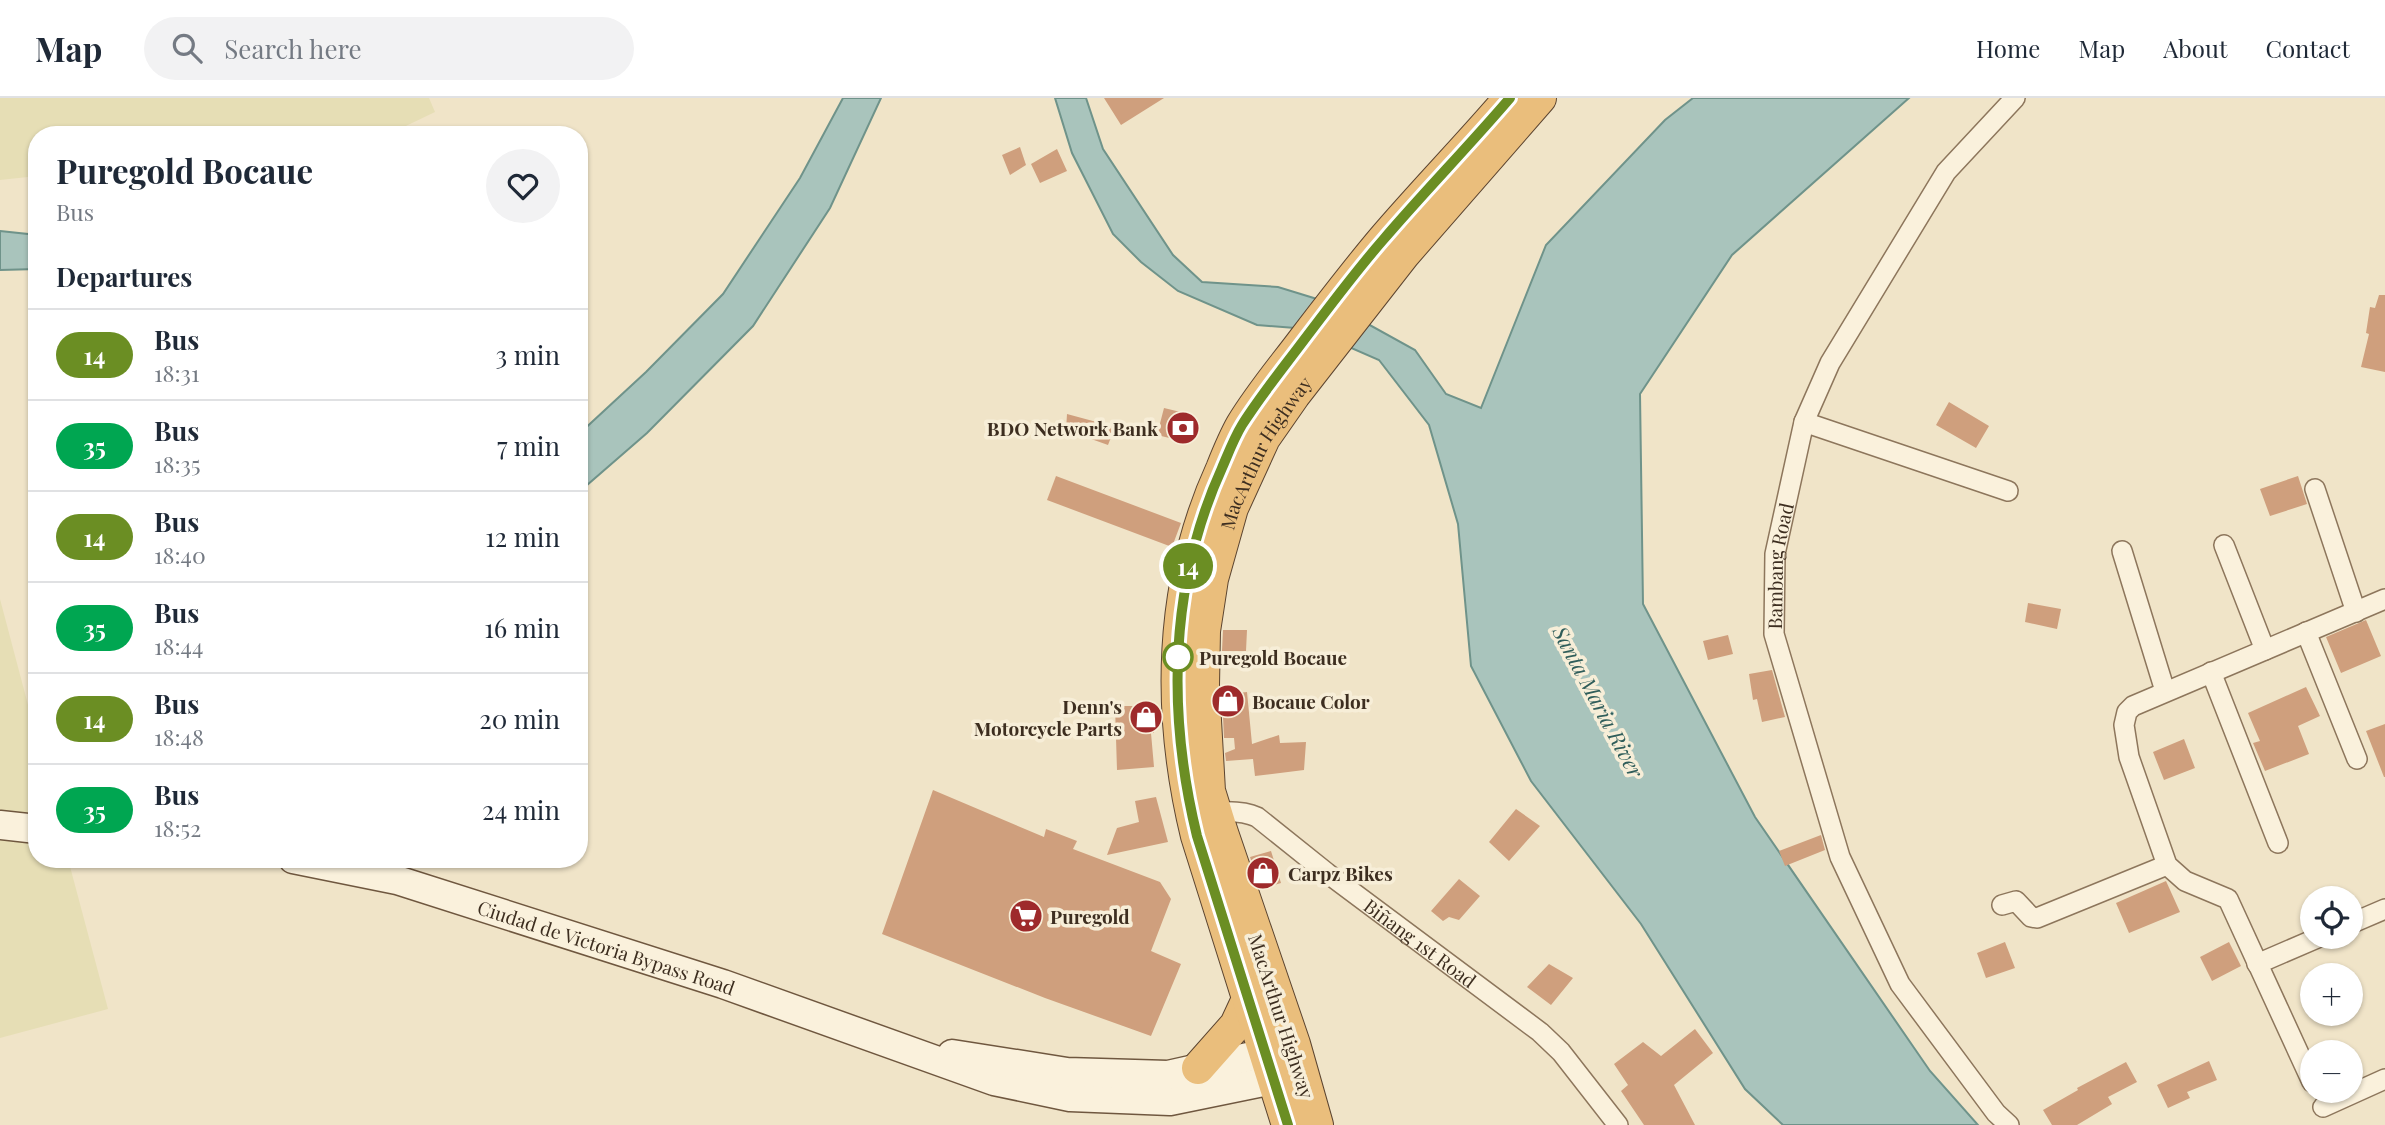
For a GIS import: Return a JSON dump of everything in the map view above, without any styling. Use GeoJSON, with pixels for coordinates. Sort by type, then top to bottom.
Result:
{"type":"FeatureCollection","features":[{"type":"Feature","properties":{"kind":"highway","name":"MacArthur Highway"},"geometry":{"type":"LineString","coordinates":[[1317,1125],[1249,997],[1180,730],[1178,634],[1186,578],[1194,543],[1212,491],[1241,427],[1284,387],[1374,270],[1519,101]]}},
{"type":"Feature","properties":{"kind":"highway","name":"MacArthur Highway"},"geometry":{"type":"LineString","coordinates":[[1203,813],[1283,1062],[1288,1125]]}},
{"type":"Feature","properties":{"kind":"highway"},"geometry":{"type":"LineString","coordinates":[[1198,1068],[1236,1026],[1249,997]]}},
{"type":"Feature","properties":{"kind":"main road"},"geometry":{"type":"LineString","coordinates":[[0,825],[28,828]]}},
{"type":"Feature","properties":{"kind":"main road","name":"Ciudad de Victoria Bypass Road"},"geometry":{"type":"LineString","coordinates":[[338,868],[397,880],[723,984],[994,1081],[1070,1097],[1170,1101],[1283,1062]]}},
{"type":"Feature","properties":{"kind":"main road","name":"Ciudad de Victoria Bypass Road"},"geometry":{"type":"LineString","coordinates":[[915,1053],[967,1055],[1067,1072],[1168,1075],[1198,1068],[1283,1062]]}},
{"type":"Feature","properties":{"kind":"street","name":"Bambang Road"},"geometry":{"type":"LineString","coordinates":[[2009,1125],[1996,1113],[1900,984],[1840,857],[1774,634],[1775,554],[1804,422],[1830,363],[1947,173],[2015,98]]}},
{"type":"Feature","properties":{"kind":"street"},"geometry":{"type":"LineString","coordinates":[[1804,422],[2008,491]]}},
{"type":"Feature","properties":{"kind":"street"},"geometry":{"type":"LineString","coordinates":[[2315,489],[2356,612]]}},
{"type":"Feature","properties":{"kind":"street"},"geometry":{"type":"LineString","coordinates":[[2224,545],[2265,650]]}},
{"type":"Feature","properties":{"kind":"street"},"geometry":{"type":"LineString","coordinates":[[2122,551],[2165,691]]}},
{"type":"Feature","properties":{"kind":"street"},"geometry":{"type":"LineString","coordinates":[[2300,1056],[2228,899],[2185,881],[2167,865],[2129,757],[2124,726],[2127,712],[2133,706],[2385,599]]}},
{"type":"Feature","properties":{"kind":"street"},"geometry":{"type":"LineString","coordinates":[[2306,632],[2357,759]]}},
{"type":"Feature","properties":{"kind":"street"},"geometry":{"type":"LineString","coordinates":[[2211,672],[2278,843]]}},
{"type":"Feature","properties":{"kind":"street","name":"Biñang 1st Road"},"geometry":{"type":"LineString","coordinates":[[1203,813],[1247,813],[1257,817],[1540,1032],[1561,1052],[1618,1125]]}},
{"type":"Feature","properties":{"kind":"street"},"geometry":{"type":"LineString","coordinates":[[2003,905],[2016,901],[2031,917],[2038,918],[2167,865]]}},
{"type":"Feature","properties":{"kind":"street"},"geometry":{"type":"LineString","coordinates":[[2363,918],[2385,909]]}},
{"type":"Feature","properties":{"kind":"street"},"geometry":{"type":"LineString","coordinates":[[2258,964],[2300,946]]}},
{"type":"Feature","properties":{"kind":"street"},"geometry":{"type":"LineString","coordinates":[[2363,1085],[2385,1079]]}},
{"type":"Feature","properties":{"kind":"street"},"geometry":{"type":"LineString","coordinates":[[2321,1103],[2332,1125]]}},
{"type":"Feature","properties":{"kind":"shaded area"},"geometry":{"type":"Polygon","coordinates":[[[0,98],[429,98],[435,112],[406,126],[28,126],[28,177],[0,180],[0,98]]]}},
{"type":"Feature","properties":{"kind":"shaded area"},"geometry":{"type":"Polygon","coordinates":[[[0,599],[28,705],[28,868],[70,868],[108,1009],[0,1038],[0,599]]]}},
{"type":"Feature","properties":{"kind":"water"},"geometry":{"type":"Polygon","coordinates":[[[843,98],[881,98],[830,208],[753,326],[647,433],[588,484],[588,426],[723,294],[800,178],[843,98]]]}},
{"type":"Feature","properties":{"kind":"water","name":"Santa Maria River"},"geometry":{"type":"Polygon","coordinates":[[[1055,98],[1086,98],[1103,149],[1173,255],[1202,282],[1278,287],[1330,303],[1415,350],[1446,394],[1481,408],[1546,245],[1665,120],[1693,98],[1909,98],[1732,255],[1640,394],[1643,604],[1755,817],[1930,1071],[1978,1125],[1783,1125],[1745,1089],[1641,924],[1531,781],[1471,666],[1458,524],[1429,425],[1379,360],[1308,329],[1257,325],[1178,291],[1141,262],[1113,234],[1072,153],[1055,98]]]}},
{"type":"Feature","properties":{"kind":"water"},"geometry":{"type":"Polygon","coordinates":[[[0,231],[28,234],[28,269],[0,270],[0,231]]]}},
{"type":"Feature","properties":{"kind":"building"},"geometry":{"type":"Polygon","coordinates":[[[1104,98],[1164,98],[1121,125],[1104,98]]]}},
{"type":"Feature","properties":{"kind":"building"},"geometry":{"type":"Polygon","coordinates":[[[1020,147],[1026,165],[1010,175],[1002,155],[1020,147]]]}},
{"type":"Feature","properties":{"kind":"building"},"geometry":{"type":"Polygon","coordinates":[[[1057,149],[1067,171],[1040,183],[1031,164],[1057,149]]]}},
{"type":"Feature","properties":{"kind":"building"},"geometry":{"type":"Polygon","coordinates":[[[2379,295],[2385,295],[2385,372],[2361,367],[2369,334],[2366,333],[2370,307],[2375,308],[2379,295]]]}},
{"type":"Feature","properties":{"kind":"building"},"geometry":{"type":"Polygon","coordinates":[[[1949,402],[1989,426],[1976,448],[1936,425],[1949,402]]]}},
{"type":"Feature","properties":{"kind":"building"},"geometry":{"type":"Polygon","coordinates":[[[1164,408],[1193,415],[1186,442],[1157,435],[1164,408]]]}},
{"type":"Feature","properties":{"kind":"building"},"geometry":{"type":"Polygon","coordinates":[[[1067,414],[1115,427],[1108,445],[1066,430],[1067,414]]]}},
{"type":"Feature","properties":{"kind":"building"},"geometry":{"type":"Polygon","coordinates":[[[1056,476],[1181,523],[1172,547],[1047,500],[1056,476]]]}},
{"type":"Feature","properties":{"kind":"building"},"geometry":{"type":"Polygon","coordinates":[[[2298,476],[2307,504],[2270,516],[2260,489],[2298,476]]]}},
{"type":"Feature","properties":{"kind":"building"},"geometry":{"type":"Polygon","coordinates":[[[2028,603],[2061,609],[2057,629],[2025,622],[2028,603]]]}},
{"type":"Feature","properties":{"kind":"building"},"geometry":{"type":"Polygon","coordinates":[[[2366,620],[2381,656],[2341,673],[2326,637],[2366,620]]]}},
{"type":"Feature","properties":{"kind":"building"},"geometry":{"type":"Polygon","coordinates":[[[1223,630],[1247,630],[1246,651],[1222,651],[1223,630]]]}},
{"type":"Feature","properties":{"kind":"building"},"geometry":{"type":"Polygon","coordinates":[[[1728,635],[1733,654],[1708,660],[1703,641],[1728,635]]]}},
{"type":"Feature","properties":{"kind":"building"},"geometry":{"type":"Polygon","coordinates":[[[1772,670],[1785,717],[1762,722],[1757,699],[1753,700],[1749,674],[1772,670]]]}},
{"type":"Feature","properties":{"kind":"building"},"geometry":{"type":"Polygon","coordinates":[[[2306,687],[2320,716],[2298,726],[2309,754],[2265,771],[2253,743],[2260,741],[2248,713],[2306,687]]]}},
{"type":"Feature","properties":{"kind":"building"},"geometry":{"type":"Polygon","coordinates":[[[1247,692],[1252,744],[1279,735],[1280,743],[1306,742],[1304,770],[1255,776],[1253,759],[1226,761],[1225,753],[1235,749],[1234,738],[1224,738],[1222,695],[1247,692]]]}},
{"type":"Feature","properties":{"kind":"building"},"geometry":{"type":"Polygon","coordinates":[[[1115,706],[1154,706],[1154,733],[1151,733],[1154,767],[1117,770],[1115,706]]]}},
{"type":"Feature","properties":{"kind":"building"},"geometry":{"type":"Polygon","coordinates":[[[2385,724],[2385,777],[2384,777],[2366,731],[2385,724]]]}},
{"type":"Feature","properties":{"kind":"building"},"geometry":{"type":"Polygon","coordinates":[[[2184,739],[2195,768],[2164,780],[2153,752],[2184,739]]]}},
{"type":"Feature","properties":{"kind":"building","name":"Puregold"},"geometry":{"type":"Polygon","coordinates":[[[933,790],[1044,837],[1046,829],[1077,841],[1073,849],[1160,882],[1171,899],[1151,951],[1181,964],[1151,1036],[882,934],[933,790]]]}},
{"type":"Feature","properties":{"kind":"building"},"geometry":{"type":"Polygon","coordinates":[[[1156,797],[1168,842],[1107,855],[1117,828],[1139,822],[1135,801],[1156,797]]]}},
{"type":"Feature","properties":{"kind":"building"},"geometry":{"type":"Polygon","coordinates":[[[1516,809],[1540,826],[1509,861],[1489,842],[1516,809]]]}},
{"type":"Feature","properties":{"kind":"building"},"geometry":{"type":"Polygon","coordinates":[[[1821,835],[1825,850],[1785,866],[1779,851],[1821,835]]]}},
{"type":"Feature","properties":{"kind":"building"},"geometry":{"type":"Polygon","coordinates":[[[1271,851],[1281,883],[1261,889],[1250,857],[1271,851]]]}},
{"type":"Feature","properties":{"kind":"building"},"geometry":{"type":"Polygon","coordinates":[[[1459,879],[1480,896],[1459,920],[1449,917],[1443,921],[1431,911],[1459,879]]]}},
{"type":"Feature","properties":{"kind":"building"},"geometry":{"type":"Polygon","coordinates":[[[2166,881],[2180,912],[2129,933],[2116,903],[2166,881]]]}},
{"type":"Feature","properties":{"kind":"building"},"geometry":{"type":"Polygon","coordinates":[[[2005,942],[2015,968],[1986,978],[1977,953],[2005,942]]]}},
{"type":"Feature","properties":{"kind":"building"},"geometry":{"type":"Polygon","coordinates":[[[2229,942],[2241,966],[2212,981],[2200,957],[2229,942]]]}},
{"type":"Feature","properties":{"kind":"building"},"geometry":{"type":"Polygon","coordinates":[[[1549,964],[1573,978],[1551,1005],[1527,987],[1549,964]]]}},
{"type":"Feature","properties":{"kind":"building"},"geometry":{"type":"Polygon","coordinates":[[[1695,1029],[1713,1053],[1674,1085],[1695,1125],[1644,1125],[1621,1091],[1628,1085],[1614,1064],[1643,1042],[1661,1056],[1695,1029]]]}},
{"type":"Feature","properties":{"kind":"building"},"geometry":{"type":"Polygon","coordinates":[[[2209,1061],[2217,1080],[2187,1092],[2190,1098],[2168,1108],[2157,1085],[2209,1061]]]}},
{"type":"Feature","properties":{"kind":"building"},"geometry":{"type":"Polygon","coordinates":[[[2126,1062],[2137,1082],[2108,1097],[2112,1104],[2077,1125],[2052,1125],[2043,1110],[2126,1062]]]}},
{"type":"Feature","properties":{"kind":"bus line","name":"14"},"geometry":{"type":"LineString","coordinates":[[1288,1125],[1197,836],[1188,792],[1177,686],[1178,634],[1186,578],[1206,503],[1241,427],[1274,379],[1385,237],[1510,98]]}},
{"type":"Feature","properties":{"kind":"place","name":"BDO Network Bank"},"geometry":{"type":"Point","coordinates":[1183,428]}},
{"type":"Feature","properties":{"kind":"place","name":"Puregold Bocaue"},"geometry":{"type":"Point","coordinates":[1178,657]}},
{"type":"Feature","properties":{"kind":"place","name":"Bocaue Color"},"geometry":{"type":"Point","coordinates":[1228,701]}},
{"type":"Feature","properties":{"kind":"place","name":"Denn's Motorcycle Parts"},"geometry":{"type":"Point","coordinates":[1146,717]}},
{"type":"Feature","properties":{"kind":"place","name":"Carpz Bikes"},"geometry":{"type":"Point","coordinates":[1263,873]}},
{"type":"Feature","properties":{"kind":"place","name":"Puregold"},"geometry":{"type":"Point","coordinates":[1026,916]}}]}
